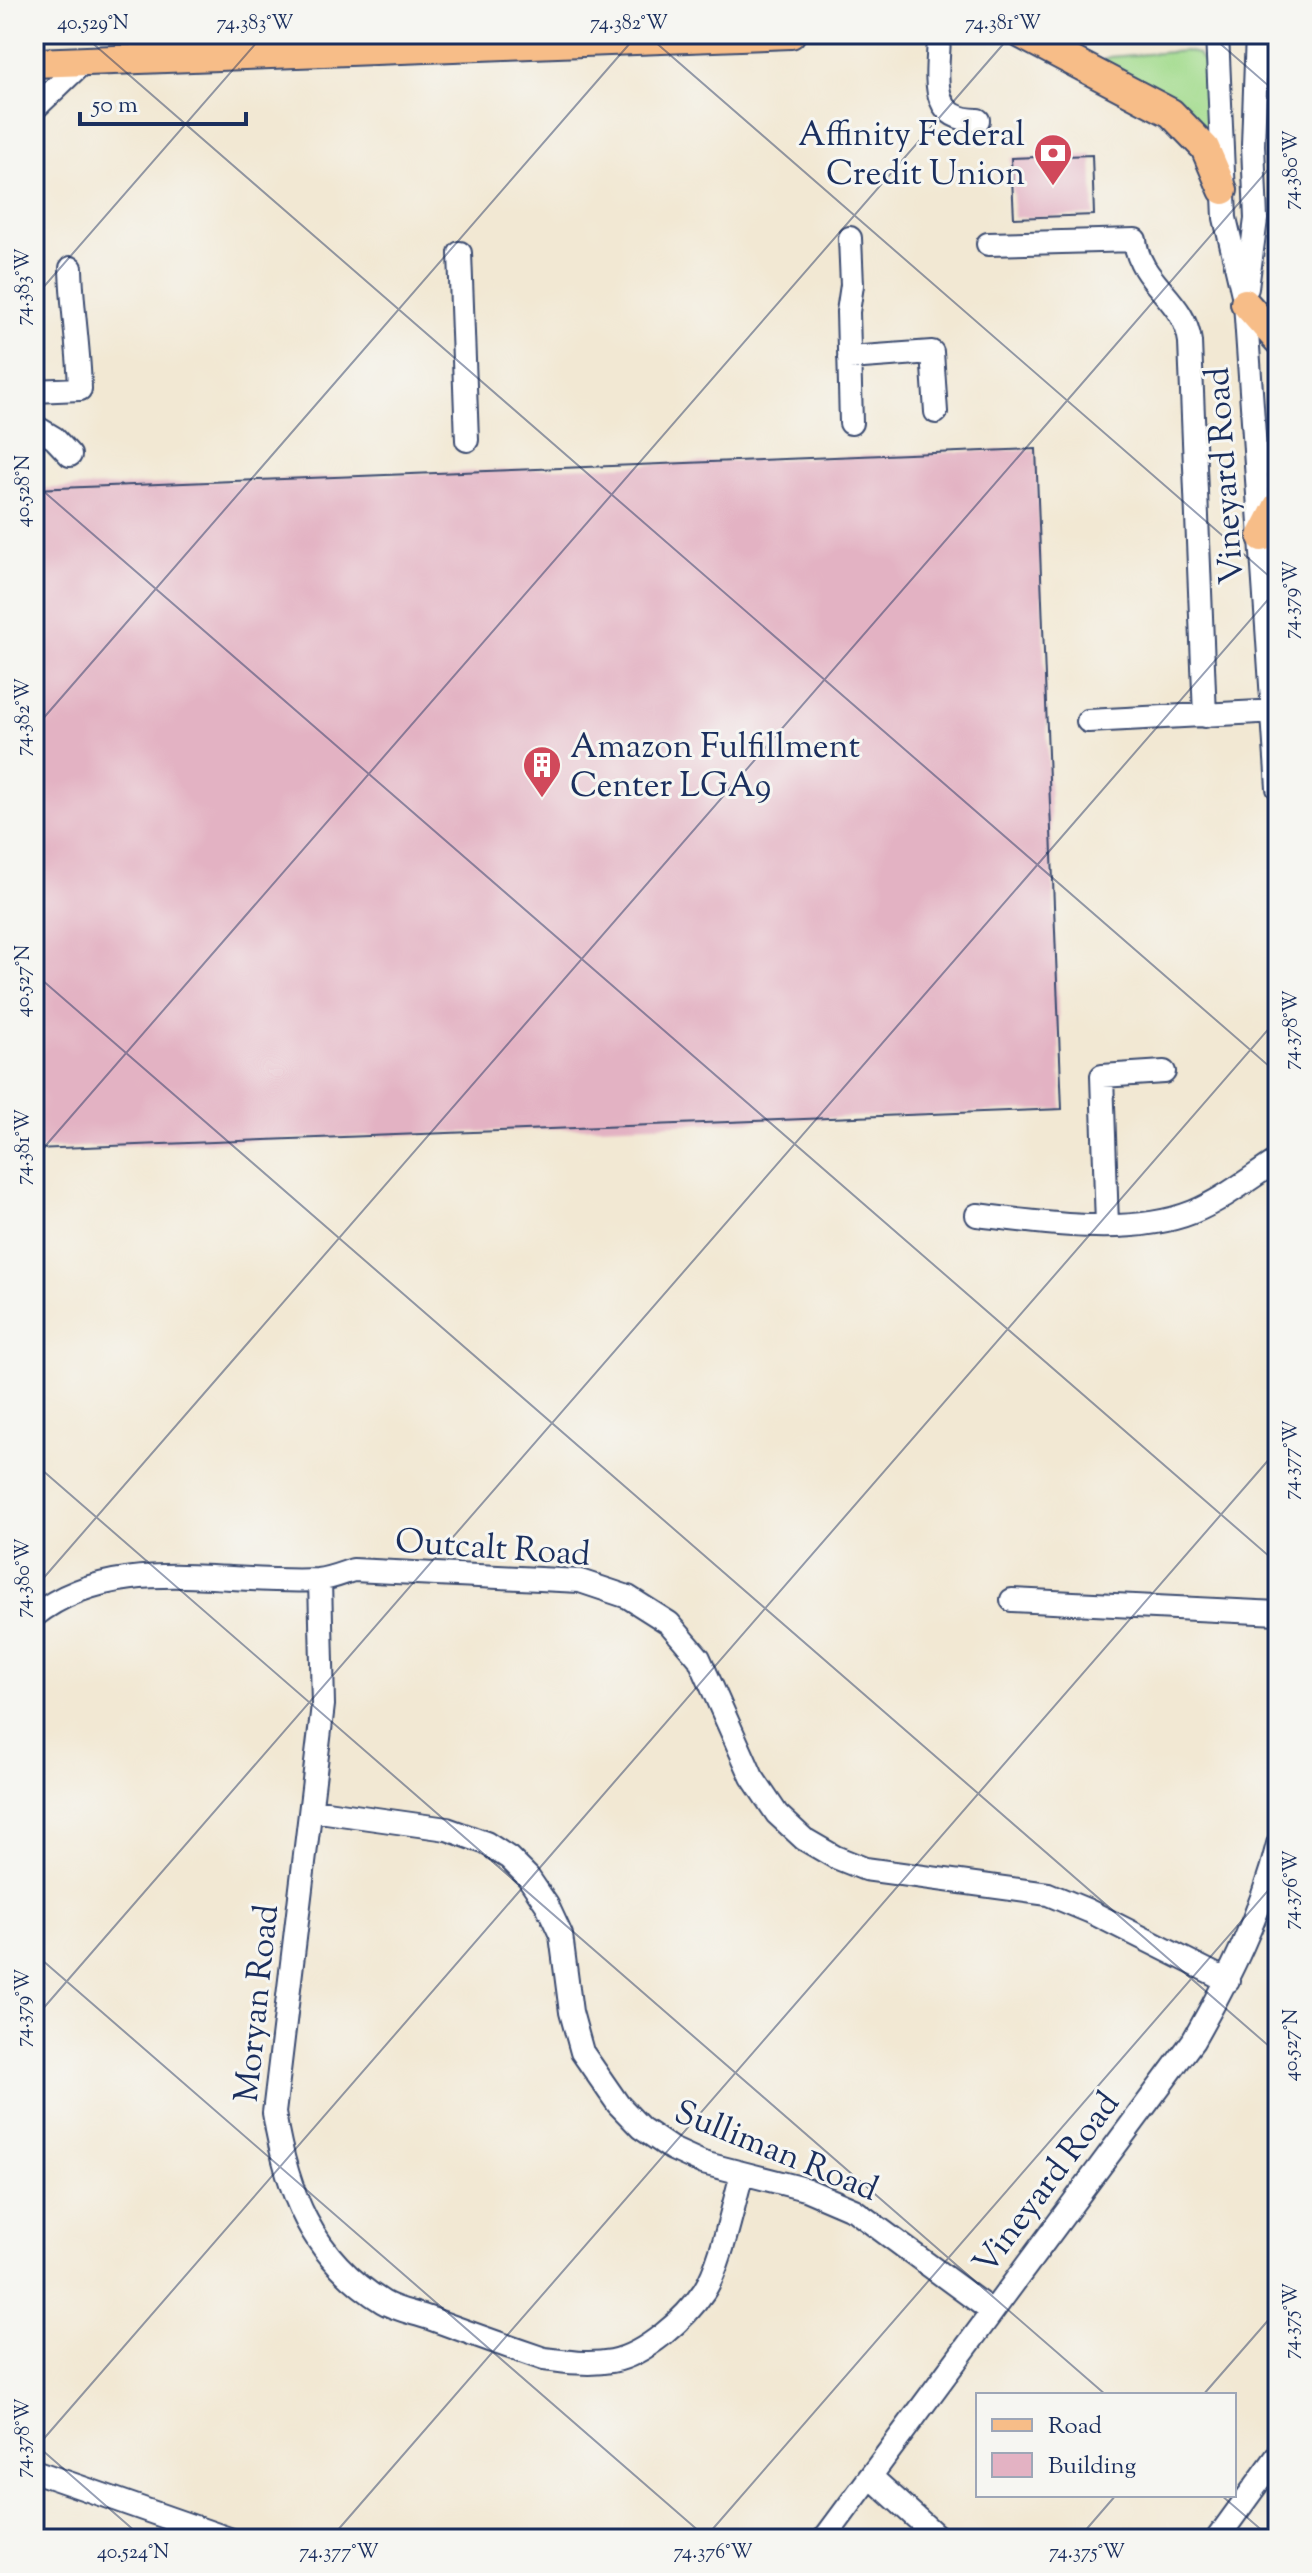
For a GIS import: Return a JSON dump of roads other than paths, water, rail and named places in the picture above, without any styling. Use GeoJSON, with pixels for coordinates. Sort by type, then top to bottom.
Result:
{"type":"FeatureCollection","features":[{"type":"Feature","properties":{"kind":"main road"},"geometry":{"type":"LineString","coordinates":[[34,63],[84,61],[142,47],[791,34]]}},
{"type":"Feature","properties":{"kind":"main road"},"geometry":{"type":"LineString","coordinates":[[1021,34],[1171,113],[1205,148],[1223,190]]}},
{"type":"Feature","properties":{"kind":"main road"},"geometry":{"type":"LineString","coordinates":[[1245,303],[1278,340]]}},
{"type":"Feature","properties":{"kind":"main road"},"geometry":{"type":"LineString","coordinates":[[1262,537],[1278,506]]}},
{"type":"Feature","properties":{"kind":"street"},"geometry":{"type":"LineString","coordinates":[[939,34],[938,89],[941,104],[956,117],[978,120]]}},
{"type":"Feature","properties":{"kind":"street","name":"Vineyard Road"},"geometry":{"type":"LineString","coordinates":[[1217,34],[1225,218],[1245,303],[1276,711],[1278,788]]}},
{"type":"Feature","properties":{"kind":"street","name":"Vineyard Road"},"geometry":{"type":"LineString","coordinates":[[1245,303],[1256,219],[1253,145],[1257,34]]}},
{"type":"Feature","properties":{"kind":"street"},"geometry":{"type":"LineString","coordinates":[[34,109],[84,61]]}},
{"type":"Feature","properties":{"kind":"street"},"geometry":{"type":"LineString","coordinates":[[850,238],[851,423]]}},
{"type":"Feature","properties":{"kind":"street"},"geometry":{"type":"LineString","coordinates":[[988,244],[1135,240],[1144,271],[1178,309],[1189,333],[1205,716]]}},
{"type":"Feature","properties":{"kind":"street"},"geometry":{"type":"LineString","coordinates":[[460,253],[467,440]]}},
{"type":"Feature","properties":{"kind":"street"},"geometry":{"type":"LineString","coordinates":[[34,391],[80,389],[72,315],[71,268]]}},
{"type":"Feature","properties":{"kind":"street"},"geometry":{"type":"LineString","coordinates":[[849,358],[932,352],[936,412]]}},
{"type":"Feature","properties":{"kind":"street"},"geometry":{"type":"LineString","coordinates":[[34,426],[54,438],[70,455]]}},
{"type":"Feature","properties":{"kind":"street"},"geometry":{"type":"LineString","coordinates":[[1088,721],[1276,711]]}},
{"type":"Feature","properties":{"kind":"street"},"geometry":{"type":"LineString","coordinates":[[1107,1225],[1102,1076],[1164,1072]]}},
{"type":"Feature","properties":{"kind":"street"},"geometry":{"type":"LineString","coordinates":[[977,1215],[1062,1225],[1153,1221],[1191,1213],[1278,1160]]}},
{"type":"Feature","properties":{"kind":"street","name":"Outcalt Road"},"geometry":{"type":"LineString","coordinates":[[34,1616],[88,1586],[145,1575],[320,1580],[353,1570],[580,1581],[628,1597],[669,1623],[699,1658],[752,1777],[777,1814],[804,1839],[835,1857],[865,1869],[1048,1894],[1089,1911],[1228,1981]]}},
{"type":"Feature","properties":{"kind":"street","name":"Moryan Road"},"geometry":{"type":"LineString","coordinates":[[320,1580],[323,1705],[274,2113],[281,2155],[294,2199],[316,2237],[346,2271],[385,2303],[544,2359],[570,2363],[613,2361],[648,2345],[679,2321],[705,2289],[723,2242],[742,2174]]}},
{"type":"Feature","properties":{"kind":"street"},"geometry":{"type":"LineString","coordinates":[[1012,1600],[1278,1613]]}},
{"type":"Feature","properties":{"kind":"street","name":"Sulliman Road"},"geometry":{"type":"LineString","coordinates":[[312,1810],[447,1829],[486,1843],[509,1858],[528,1877],[547,1905],[561,1935],[571,2012],[582,2052],[601,2082],[641,2128],[672,2149],[703,2163],[805,2189],[854,2210],[991,2311]]}},
{"type":"Feature","properties":{"kind":"street","name":"Vineyard Road"},"geometry":{"type":"LineString","coordinates":[[824,2539],[1193,2041],[1228,1981],[1260,1907],[1278,1844]]}},
{"type":"Feature","properties":{"kind":"street"},"geometry":{"type":"LineString","coordinates":[[1217,2539],[1278,2455]]}},
{"type":"Feature","properties":{"kind":"street"},"geometry":{"type":"LineString","coordinates":[[34,2471],[229,2539]]}},
{"type":"Feature","properties":{"kind":"street"},"geometry":{"type":"LineString","coordinates":[[871,2477],[940,2539]]}},
{"type":"Feature","properties":{"kind":"place","name":"Affinity Federal Credit Union"},"geometry":{"type":"Point","coordinates":[1053,187]}},
{"type":"Feature","properties":{"kind":"place","name":"Amazon Fulfillment Center LGA9"},"geometry":{"type":"Point","coordinates":[542,799]}}]}
